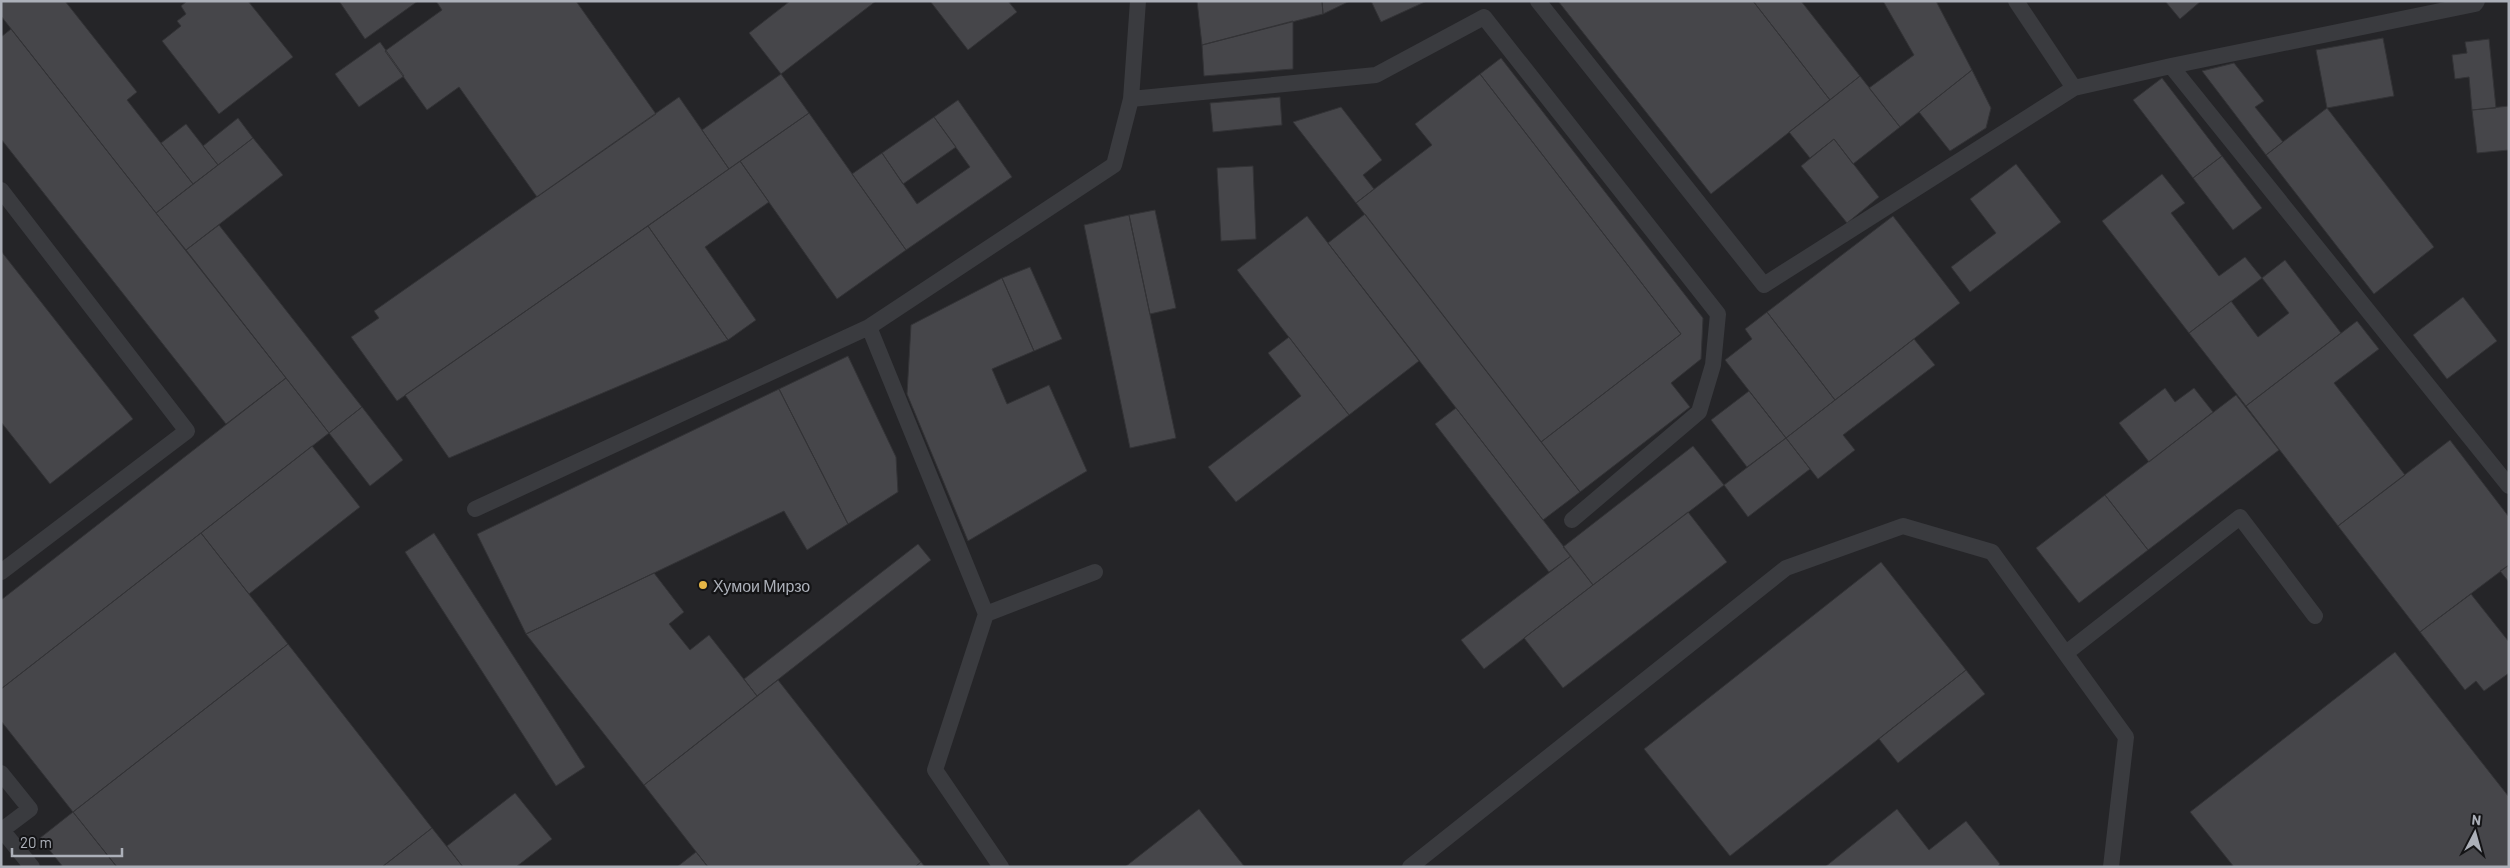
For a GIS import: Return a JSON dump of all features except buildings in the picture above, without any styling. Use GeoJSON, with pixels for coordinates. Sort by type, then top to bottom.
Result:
{"type":"FeatureCollection","features":[{"type":"Feature","properties":{"kind":"lane"},"geometry":{"type":"LineString","coordinates":[[475,509],[869,326],[1114,165],[1131,99],[1138,1]]}},
{"type":"Feature","properties":{"kind":"lane"},"geometry":{"type":"LineString","coordinates":[[1538,1],[1764,285],[2074,88],[2171,66],[2475,4],[2478,1]]}},
{"type":"Feature","properties":{"kind":"lane"},"geometry":{"type":"LineString","coordinates":[[2016,1],[2074,88]]}},
{"type":"Feature","properties":{"kind":"lane"},"geometry":{"type":"LineString","coordinates":[[1131,99],[1376,75],[1484,16],[1718,314],[1713,365],[1699,412],[1572,520]]}},
{"type":"Feature","properties":{"kind":"lane"},"geometry":{"type":"LineString","coordinates":[[2171,66],[2509,486]]}},
{"type":"Feature","properties":{"kind":"lane"},"geometry":{"type":"LineString","coordinates":[[1,190],[187,431],[1,572]]}},
{"type":"Feature","properties":{"kind":"lane"},"geometry":{"type":"LineString","coordinates":[[869,326],[986,614],[935,770],[1001,867]]}},
{"type":"Feature","properties":{"kind":"lane"},"geometry":{"type":"LineString","coordinates":[[2066,654],[2240,517],[2315,616]]}},
{"type":"Feature","properties":{"kind":"lane"},"geometry":{"type":"LineString","coordinates":[[1410,867],[1786,568],[1903,526],[1992,552],[2126,737],[2111,867]]}},
{"type":"Feature","properties":{"kind":"lane"},"geometry":{"type":"LineString","coordinates":[[986,614],[1095,572]]}},
{"type":"Feature","properties":{"kind":"lane"},"geometry":{"type":"LineString","coordinates":[[3,778],[30,809],[2,830],[32,867]]}},
{"type":"Feature","properties":{"kind":"shaded area"},"geometry":{"type":"Polygon","coordinates":[[[1,1],[2509,1],[2509,867],[1,867],[1,1]]]}},
{"type":"Feature","properties":{"kind":"place","name":"Хумои Мирзо"},"geometry":{"type":"Point","coordinates":[703,585]}}]}
